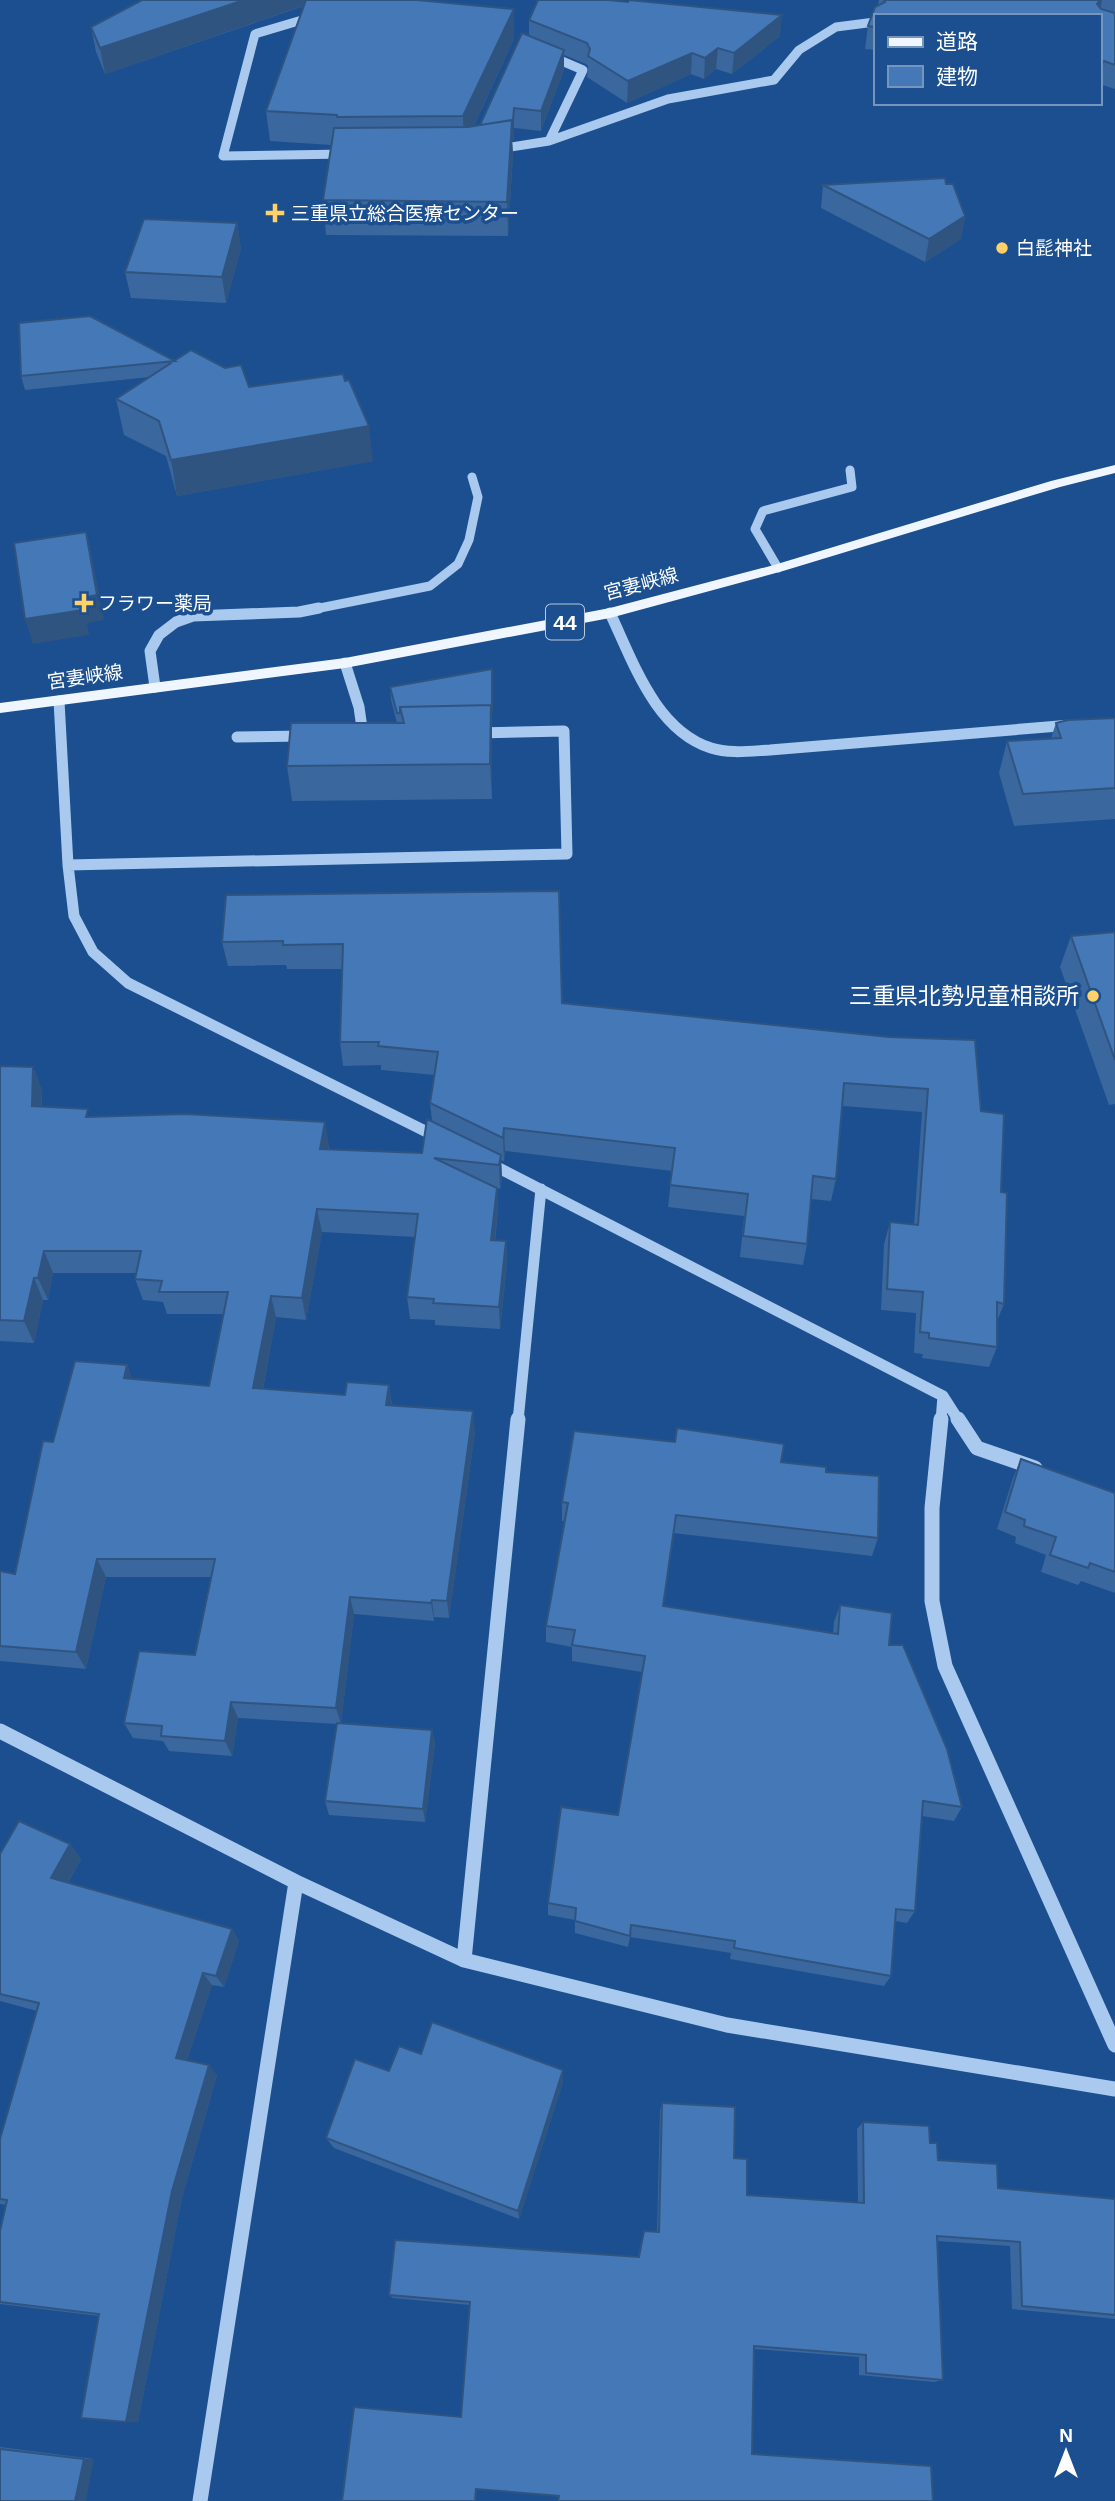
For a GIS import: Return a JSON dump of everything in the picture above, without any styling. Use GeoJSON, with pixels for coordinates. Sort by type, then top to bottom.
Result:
{"type":"FeatureCollection","features":[{"type":"Feature","properties":{"kind":"main road","name":"宮妻峡線"},"geometry":{"type":"LineString","coordinates":[[0,708],[345,663],[610,613],[778,568],[1056,484],[1115,470]]}},
{"type":"Feature","properties":{"kind":"street"},"geometry":{"type":"LineString","coordinates":[[316,16],[255,34],[223,156],[357,154]]}},
{"type":"Feature","properties":{"kind":"street"},"geometry":{"type":"LineString","coordinates":[[496,150],[549,141],[668,99],[774,80],[799,50],[836,27],[874,22]]}},
{"type":"Feature","properties":{"kind":"street"},"geometry":{"type":"LineString","coordinates":[[544,54],[583,69],[549,141]]}},
{"type":"Feature","properties":{"kind":"street"},"geometry":{"type":"LineString","coordinates":[[778,568],[755,529],[763,510],[852,487],[850,470]]}},
{"type":"Feature","properties":{"kind":"street"},"geometry":{"type":"LineString","coordinates":[[155,687],[150,651],[159,635],[176,622],[193,616],[299,612],[430,586],[458,564],[469,540],[478,497],[472,477]]}},
{"type":"Feature","properties":{"kind":"street"},"geometry":{"type":"LineString","coordinates":[[610,613],[664,713],[672,724],[708,748],[735,752],[770,750],[1087,723]]}},
{"type":"Feature","properties":{"kind":"street"},"geometry":{"type":"LineString","coordinates":[[345,663],[359,707],[363,735]]}},
{"type":"Feature","properties":{"kind":"street"},"geometry":{"type":"LineString","coordinates":[[59,701],[68,865],[74,916],[93,952],[128,982],[456,1147]]}},
{"type":"Feature","properties":{"kind":"street"},"geometry":{"type":"LineString","coordinates":[[68,865],[568,854],[564,731],[470,733]]}},
{"type":"Feature","properties":{"kind":"street"},"geometry":{"type":"LineString","coordinates":[[349,736],[376,735]]}},
{"type":"Feature","properties":{"kind":"street"},"geometry":{"type":"LineString","coordinates":[[237,737],[321,736]]}},
{"type":"Feature","properties":{"kind":"street"},"geometry":{"type":"LineString","coordinates":[[481,1159],[943,1396],[977,1448],[1052,1474]]}},
{"type":"Feature","properties":{"kind":"street"},"geometry":{"type":"LineString","coordinates":[[464,1960],[541,1189]]}},
{"type":"Feature","properties":{"kind":"street"},"geometry":{"type":"LineString","coordinates":[[943,1396],[932,1508],[932,1601],[945,1666],[1115,2045]]}},
{"type":"Feature","properties":{"kind":"street"},"geometry":{"type":"LineString","coordinates":[[0,1731],[296,1882],[464,1960],[727,2025],[1115,2089]]}},
{"type":"Feature","properties":{"kind":"street"},"geometry":{"type":"LineString","coordinates":[[200,2501],[296,1882]]}},
{"type":"Feature","properties":{"kind":"building"},"geometry":{"type":"Polygon","coordinates":[[[142,0],[244,0],[100,48],[91,27],[142,0]]]}},
{"type":"Feature","properties":{"kind":"building"},"geometry":{"type":"Polygon","coordinates":[[[306,0],[417,0],[514,9],[463,116],[337,117],[266,111],[306,0]]]}},
{"type":"Feature","properties":{"kind":"building"},"geometry":{"type":"Polygon","coordinates":[[[538,0],[629,0],[782,15],[734,53],[718,48],[705,58],[692,53],[628,81],[588,56],[590,49],[587,43],[529,20],[538,0]]]}},
{"type":"Feature","properties":{"kind":"building"},"geometry":{"type":"Polygon","coordinates":[[[884,0],[1100,0],[1097,4],[1101,9],[1115,13],[1115,65],[1104,61],[1101,63],[1101,14],[874,14],[874,27],[868,26],[875,7],[885,2],[884,0]]]}},
{"type":"Feature","properties":{"kind":"building"},"geometry":{"type":"Polygon","coordinates":[[[522,33],[564,50],[541,111],[514,108],[513,120],[480,125],[522,33]]]}},
{"type":"Feature","properties":{"kind":"building"},"geometry":{"type":"Polygon","coordinates":[[[512,120],[507,202],[323,200],[334,128],[468,127],[512,120]]]}},
{"type":"Feature","properties":{"kind":"building"},"geometry":{"type":"Polygon","coordinates":[[[945,178],[946,184],[953,184],[965,216],[929,239],[823,185],[945,178]]]}},
{"type":"Feature","properties":{"kind":"building"},"geometry":{"type":"Polygon","coordinates":[[[144,219],[237,223],[222,277],[125,272],[144,219]]]}},
{"type":"Feature","properties":{"kind":"building"},"geometry":{"type":"Polygon","coordinates":[[[90,316],[175,361],[21,376],[19,323],[90,316]]]}},
{"type":"Feature","properties":{"kind":"building"},"geometry":{"type":"Polygon","coordinates":[[[191,350],[225,368],[241,365],[249,387],[343,374],[345,381],[349,380],[369,426],[171,460],[159,421],[116,399],[191,350]]]}},
{"type":"Feature","properties":{"kind":"building"},"geometry":{"type":"Polygon","coordinates":[[[86,532],[97,595],[81,598],[83,610],[25,619],[14,543],[86,532]]]}},
{"type":"Feature","properties":{"kind":"building"},"geometry":{"type":"Polygon","coordinates":[[[492,669],[492,711],[491,705],[400,707],[400,713],[397,713],[390,687],[492,669]]]}},
{"type":"Feature","properties":{"kind":"building"},"geometry":{"type":"Polygon","coordinates":[[[491,705],[490,764],[287,766],[291,723],[404,723],[400,707],[491,705]]]}},
{"type":"Feature","properties":{"kind":"building"},"geometry":{"type":"Polygon","coordinates":[[[1115,718],[1115,788],[1023,794],[1007,741],[1061,738],[1056,723],[1115,718]]]}},
{"type":"Feature","properties":{"kind":"building"},"geometry":{"type":"Polygon","coordinates":[[[559,891],[562,1003],[889,1037],[975,1040],[981,1111],[1004,1114],[1001,1192],[1007,1193],[1004,1304],[997,1302],[997,1347],[929,1338],[929,1333],[920,1332],[923,1292],[887,1289],[890,1222],[918,1225],[928,1089],[844,1083],[836,1179],[813,1176],[807,1244],[743,1236],[748,1194],[670,1185],[675,1148],[504,1128],[503,1138],[430,1103],[438,1052],[378,1046],[379,1042],[340,1042],[343,944],[222,942],[226,895],[559,891]]]}},
{"type":"Feature","properties":{"kind":"building"},"geometry":{"type":"Polygon","coordinates":[[[1115,932],[1115,1060],[1071,936],[1115,932]]]}},
{"type":"Feature","properties":{"kind":"building"},"geometry":{"type":"Polygon","coordinates":[[[0,1066],[33,1067],[32,1106],[88,1109],[86,1117],[185,1114],[325,1122],[320,1149],[422,1153],[427,1119],[501,1155],[499,1165],[434,1158],[497,1188],[491,1240],[506,1241],[499,1307],[433,1303],[434,1299],[407,1297],[418,1214],[317,1209],[302,1298],[271,1296],[253,1388],[345,1395],[347,1382],[389,1385],[386,1405],[473,1411],[447,1601],[432,1600],[431,1603],[350,1597],[336,1708],[231,1702],[225,1741],[161,1736],[162,1726],[124,1723],[139,1651],[195,1655],[215,1559],[97,1559],[76,1652],[0,1646],[0,1571],[15,1574],[43,1441],[53,1442],[75,1361],[127,1365],[124,1378],[209,1386],[228,1292],[159,1292],[162,1281],[135,1279],[141,1251],[44,1251],[38,1278],[34,1278],[24,1321],[0,1320],[0,1066]]]}},
{"type":"Feature","properties":{"kind":"building"},"geometry":{"type":"Polygon","coordinates":[[[677,1428],[784,1444],[781,1462],[826,1467],[826,1472],[879,1476],[878,1538],[676,1515],[663,1606],[838,1634],[840,1605],[892,1613],[889,1645],[903,1645],[947,1749],[962,1807],[923,1801],[915,1911],[896,1909],[891,1976],[734,1948],[735,1941],[631,1925],[630,1936],[575,1921],[576,1908],[548,1903],[561,1807],[618,1815],[645,1656],[572,1645],[575,1630],[546,1626],[568,1503],[562,1502],[574,1431],[675,1442],[677,1428]]]}},
{"type":"Feature","properties":{"kind":"building"},"geometry":{"type":"Polygon","coordinates":[[[1021,1459],[1115,1493],[1115,1572],[1090,1563],[1088,1568],[1050,1555],[1056,1537],[1024,1526],[1025,1520],[1005,1512],[1021,1459]]]}},
{"type":"Feature","properties":{"kind":"building"},"geometry":{"type":"Polygon","coordinates":[[[337,1723],[432,1730],[423,1809],[325,1801],[337,1723]]]}},
{"type":"Feature","properties":{"kind":"building"},"geometry":{"type":"Polygon","coordinates":[[[19,1821],[70,1844],[51,1878],[232,1929],[216,1976],[203,1973],[176,2058],[209,2065],[172,2191],[126,2422],[81,2418],[99,2314],[0,2302],[0,2231],[7,2200],[0,2199],[0,2139],[39,2003],[0,1994],[0,1854],[19,1821]]]}},
{"type":"Feature","properties":{"kind":"building"},"geometry":{"type":"Polygon","coordinates":[[[432,2022],[563,2070],[518,2211],[326,2138],[355,2059],[389,2071],[399,2046],[421,2054],[432,2022]]]}},
{"type":"Feature","properties":{"kind":"building"},"geometry":{"type":"Polygon","coordinates":[[[662,2103],[735,2107],[734,2158],[747,2159],[747,2195],[864,2203],[863,2122],[929,2126],[930,2143],[937,2143],[938,2160],[997,2164],[998,2188],[1115,2199],[1115,2315],[1022,2306],[1020,2242],[937,2236],[943,2380],[866,2373],[866,2355],[754,2346],[752,2454],[931,2466],[933,2501],[558,2501],[559,2496],[476,2489],[475,2501],[342,2501],[354,2407],[461,2417],[470,2302],[389,2295],[395,2240],[639,2257],[644,2231],[659,2232],[662,2103]]]}},
{"type":"Feature","properties":{"kind":"building"},"geometry":{"type":"Polygon","coordinates":[[[0,2449],[84,2459],[75,2501],[0,2501],[0,2449]]]}},
{"type":"Feature","properties":{"kind":"place","name":"三重県立総合医療センター"},"geometry":{"type":"Point","coordinates":[275,213]}},
{"type":"Feature","properties":{"kind":"place","name":"白髭神社"},"geometry":{"type":"Point","coordinates":[1002,248]}},
{"type":"Feature","properties":{"kind":"place","name":"フラワー薬局"},"geometry":{"type":"Point","coordinates":[84,603]}},
{"type":"Feature","properties":{"kind":"place","name":"三重県北勢児童相談所"},"geometry":{"type":"Point","coordinates":[1093,996]}}]}
